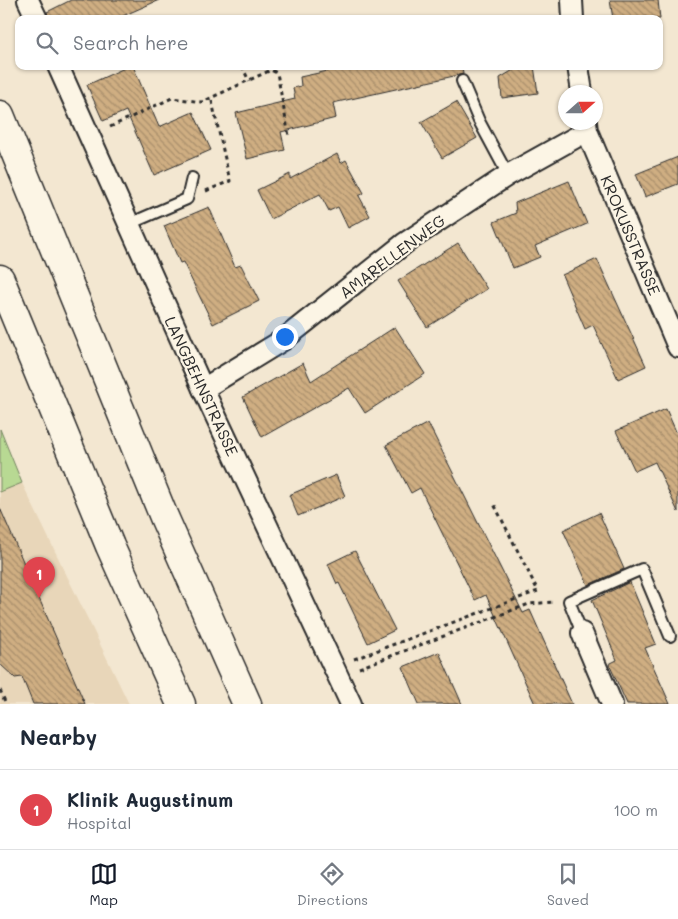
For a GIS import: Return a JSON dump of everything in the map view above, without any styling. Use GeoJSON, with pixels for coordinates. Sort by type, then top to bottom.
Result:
{"type":"FeatureCollection","features":[{"type":"Feature","properties":{"kind":"highway"},"geometry":{"type":"LineString","coordinates":[[0,114],[164,517],[247,704]]}},
{"type":"Feature","properties":{"kind":"highway"},"geometry":{"type":"LineString","coordinates":[[0,279],[110,546],[181,704]]}},
{"type":"Feature","properties":{"kind":"street"},"geometry":{"type":"LineString","coordinates":[[28,0],[35,15]]}},
{"type":"Feature","properties":{"kind":"street"},"geometry":{"type":"LineString","coordinates":[[572,0],[573,15]]}},
{"type":"Feature","properties":{"kind":"street","name":"LANGBEHNSTRASSE"},"geometry":{"type":"LineString","coordinates":[[60,70],[203,389],[351,704]]}},
{"type":"Feature","properties":{"kind":"street"},"geometry":{"type":"LineString","coordinates":[[579,70],[581,85]]}},
{"type":"Feature","properties":{"kind":"street","name":"AMARELLENWEG"},"geometry":{"type":"LineString","coordinates":[[203,389],[283,340],[405,243],[508,175],[581,130]]}},
{"type":"Feature","properties":{"kind":"street","name":"KROKUSSTRASSE"},"geometry":{"type":"LineString","coordinates":[[587,130],[676,337]]}},
{"type":"Feature","properties":{"kind":"street"},"geometry":{"type":"LineString","coordinates":[[582,633],[612,704]]}},
{"type":"Feature","properties":{"kind":"lane"},"geometry":{"type":"LineString","coordinates":[[462,80],[479,121],[508,175]]}},
{"type":"Feature","properties":{"kind":"lane"},"geometry":{"type":"LineString","coordinates":[[129,224],[187,199],[192,178]]}},
{"type":"Feature","properties":{"kind":"lane"},"geometry":{"type":"LineString","coordinates":[[582,633],[569,601],[642,570],[670,636]]}},
{"type":"Feature","properties":{"kind":"path"},"geometry":{"type":"LineString","coordinates":[[244,70],[249,81]]}},
{"type":"Feature","properties":{"kind":"path"},"geometry":{"type":"LineString","coordinates":[[89,136],[172,98],[202,102],[271,70],[276,73],[289,136]]}},
{"type":"Feature","properties":{"kind":"path"},"geometry":{"type":"LineString","coordinates":[[187,199],[230,181],[211,97]]}},
{"type":"Feature","properties":{"kind":"path"},"geometry":{"type":"LineString","coordinates":[[335,671],[538,591],[494,504]]}},
{"type":"Feature","properties":{"kind":"path"},"geometry":{"type":"LineString","coordinates":[[335,671],[529,604],[569,601]]}},
{"type":"Feature","properties":{"kind":"path"},"geometry":{"type":"LineString","coordinates":[[0,690],[6,704]]}},
{"type":"Feature","properties":{"kind":"shaded area"},"geometry":{"type":"Polygon","coordinates":[[[22,483],[129,704],[0,704],[0,492],[22,483]]]}},
{"type":"Feature","properties":{"kind":"green space"},"geometry":{"type":"Polygon","coordinates":[[[0,429],[22,483],[0,492],[0,429]]]}},
{"type":"Feature","properties":{"kind":"building"},"geometry":{"type":"Polygon","coordinates":[[[71,0],[159,0],[125,15],[48,15],[47,12],[71,0]]]}},
{"type":"Feature","properties":{"kind":"building"},"geometry":{"type":"Polygon","coordinates":[[[610,0],[658,0],[660,15],[612,15],[610,0]]]}},
{"type":"Feature","properties":{"kind":"building"},"geometry":{"type":"Polygon","coordinates":[[[120,70],[135,70],[159,127],[193,112],[211,150],[154,175],[126,111],[103,121],[87,85],[120,70]]]}},
{"type":"Feature","properties":{"kind":"building"},"geometry":{"type":"Polygon","coordinates":[[[332,70],[462,70],[463,74],[333,103],[336,118],[281,132],[285,150],[247,159],[236,113],[295,99],[293,88],[301,86],[300,77],[332,70]]]}},
{"type":"Feature","properties":{"kind":"building"},"geometry":{"type":"Polygon","coordinates":[[[513,70],[535,70],[538,93],[502,98],[500,78],[513,70]]]}},
{"type":"Feature","properties":{"kind":"building"},"geometry":{"type":"Polygon","coordinates":[[[456,102],[477,138],[442,158],[421,122],[456,102]]]}},
{"type":"Feature","properties":{"kind":"building"},"geometry":{"type":"Polygon","coordinates":[[[337,154],[341,163],[346,160],[364,193],[359,196],[370,216],[348,228],[338,207],[329,211],[320,194],[271,219],[257,190],[290,174],[290,179],[337,154]]]}},
{"type":"Feature","properties":{"kind":"building"},"geometry":{"type":"Polygon","coordinates":[[[678,157],[678,184],[645,197],[636,174],[678,157]]]}},
{"type":"Feature","properties":{"kind":"building"},"geometry":{"type":"Polygon","coordinates":[[[569,181],[587,224],[535,246],[540,257],[513,268],[494,222],[516,213],[515,203],[569,181]]]}},
{"type":"Feature","properties":{"kind":"building"},"geometry":{"type":"Polygon","coordinates":[[[209,207],[235,267],[241,265],[259,301],[213,324],[183,262],[180,263],[164,226],[209,207]]]}},
{"type":"Feature","properties":{"kind":"building"},"geometry":{"type":"Polygon","coordinates":[[[458,243],[487,289],[427,327],[398,281],[458,243]]]}},
{"type":"Feature","properties":{"kind":"building"},"geometry":{"type":"Polygon","coordinates":[[[597,259],[646,366],[618,379],[593,325],[585,329],[562,275],[597,259]]]}},
{"type":"Feature","properties":{"kind":"building"},"geometry":{"type":"Polygon","coordinates":[[[395,327],[425,374],[365,413],[349,388],[262,437],[243,397],[303,363],[311,381],[395,327]]]}},
{"type":"Feature","properties":{"kind":"building"},"geometry":{"type":"Polygon","coordinates":[[[666,409],[678,436],[678,512],[655,462],[635,471],[616,431],[666,409]]]}},
{"type":"Feature","properties":{"kind":"building"},"geometry":{"type":"Polygon","coordinates":[[[428,423],[523,613],[530,610],[572,704],[535,704],[486,595],[475,600],[420,488],[411,493],[386,445],[428,423]]]}},
{"type":"Feature","properties":{"kind":"building"},"geometry":{"type":"Polygon","coordinates":[[[336,475],[345,496],[298,516],[289,495],[336,475]]]}},
{"type":"Feature","properties":{"kind":"building"},"geometry":{"type":"Polygon","coordinates":[[[0,508],[85,704],[33,704],[22,677],[15,678],[0,664],[0,508]]]}},
{"type":"Feature","properties":{"kind":"building"},"geometry":{"type":"Polygon","coordinates":[[[599,513],[624,569],[588,585],[563,530],[599,513]]]}},
{"type":"Feature","properties":{"kind":"building"},"geometry":{"type":"Polygon","coordinates":[[[355,551],[395,630],[368,643],[328,564],[355,551]]]}},
{"type":"Feature","properties":{"kind":"building"},"geometry":{"type":"Polygon","coordinates":[[[630,582],[656,644],[645,648],[670,704],[627,704],[609,664],[617,660],[592,600],[630,582]]]}},
{"type":"Feature","properties":{"kind":"building"},"geometry":{"type":"Polygon","coordinates":[[[439,652],[462,704],[419,704],[403,667],[439,652]]]}},
{"type":"Feature","properties":{"kind":"place","name":"Klinik Augustinum"},"geometry":{"type":"Point","coordinates":[39,598]}}]}
